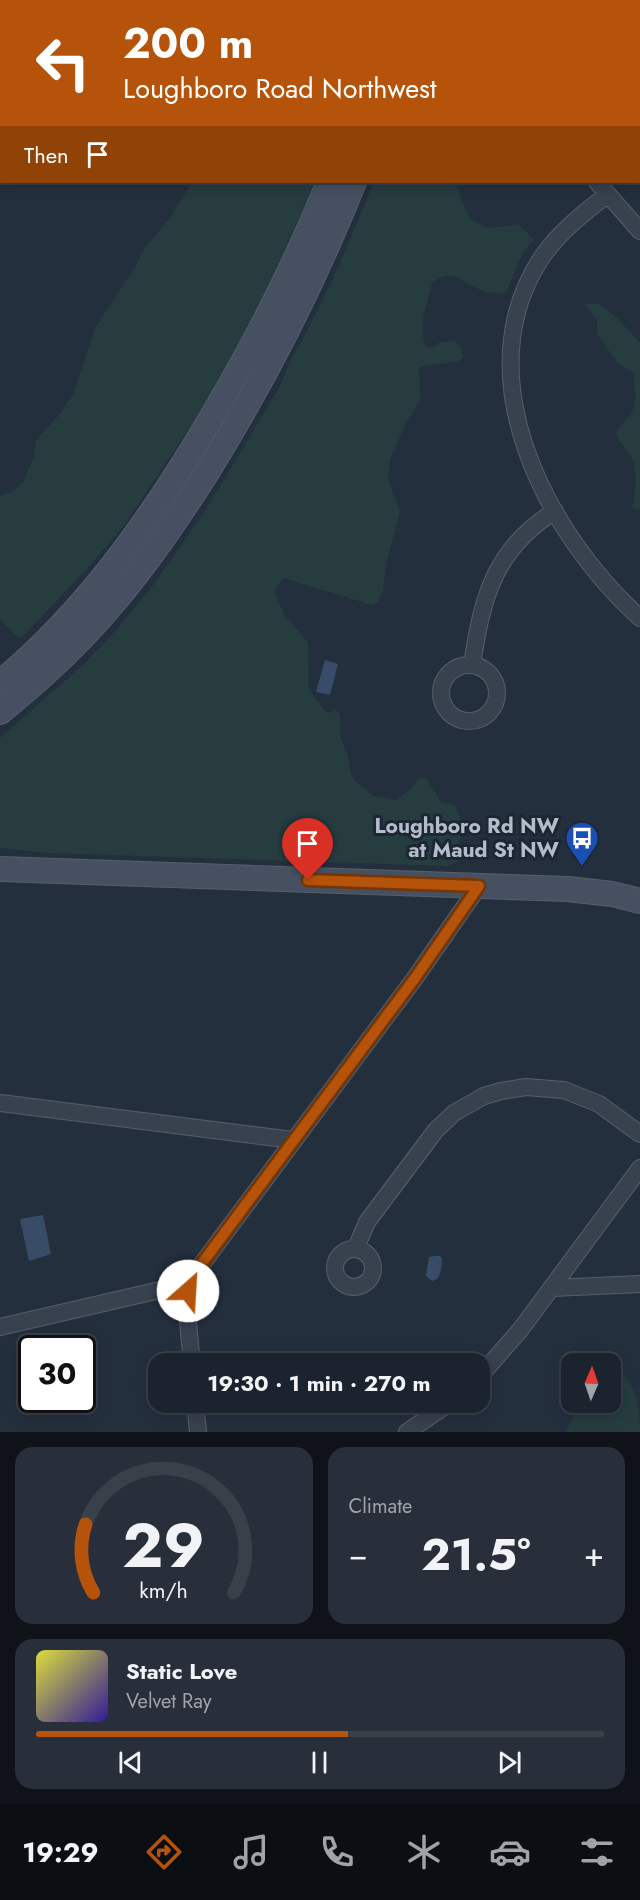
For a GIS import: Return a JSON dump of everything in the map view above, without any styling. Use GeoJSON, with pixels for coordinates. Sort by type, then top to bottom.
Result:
{"type":"FeatureCollection","features":[{"type":"Feature","properties":{"kind":"main road"},"geometry":{"type":"LineString","coordinates":[[5,689],[96,586],[137,533],[177,474],[221,403],[271,312],[329,183]]}},
{"type":"Feature","properties":{"kind":"main road"},"geometry":{"type":"LineString","coordinates":[[5,689],[69,651],[114,603],[151,555],[197,488],[241,416],[291,323],[354,183]]}},
{"type":"Feature","properties":{"kind":"main road"},"geometry":{"type":"LineString","coordinates":[[0,869],[590,891],[640,901]]}},
{"type":"Feature","properties":{"kind":"street"},"geometry":{"type":"LineString","coordinates":[[598,183],[640,231]]}},
{"type":"Feature","properties":{"kind":"street"},"geometry":{"type":"LineString","coordinates":[[608,194],[567,228],[546,252],[526,288],[514,326],[510,377],[516,412],[529,456],[555,511],[589,562],[618,597],[640,618]]}},
{"type":"Feature","properties":{"kind":"street"},"geometry":{"type":"LineString","coordinates":[[472,665],[480,614],[489,587],[499,568],[523,536],[555,511]]}},
{"type":"Feature","properties":{"kind":"street"},"geometry":{"type":"LineString","coordinates":[[191,1353],[186,1302],[197,1270],[415,978],[479,886]]}},
{"type":"Feature","properties":{"kind":"street"},"geometry":{"type":"LineString","coordinates":[[356,1248],[367,1222],[436,1130],[453,1113],[484,1096],[526,1087],[564,1090],[599,1104],[640,1134]]}},
{"type":"Feature","properties":{"kind":"street"},"geometry":{"type":"LineString","coordinates":[[0,1103],[294,1140]]}},
{"type":"Feature","properties":{"kind":"street"},"geometry":{"type":"LineString","coordinates":[[490,1365],[521,1329],[640,1168]]}},
{"type":"Feature","properties":{"kind":"street"},"geometry":{"type":"LineString","coordinates":[[552,1288],[640,1284]]}},
{"type":"Feature","properties":{"kind":"street"},"geometry":{"type":"LineString","coordinates":[[0,1327],[160,1290],[171,1288],[188,1291]]}},
{"type":"Feature","properties":{"kind":"street"},"geometry":{"type":"LineString","coordinates":[[196,1413],[198,1432]]}},
{"type":"Feature","properties":{"kind":"street"},"geometry":{"type":"LineString","coordinates":[[407,1432],[435,1413]]}},
{"type":"Feature","properties":{"kind":"green space"},"geometry":{"type":"Polygon","coordinates":[[[191,183],[315,183],[275,272],[235,352],[195,420],[123,527],[87,569],[20,639],[0,619],[0,495],[12,492],[23,482],[34,456],[36,440],[60,414],[74,392],[95,328],[136,266],[144,249],[170,218],[191,183]]]}},
{"type":"Feature","properties":{"kind":"green space"},"geometry":{"type":"Polygon","coordinates":[[[374,183],[456,183],[464,207],[475,222],[491,227],[518,224],[534,240],[523,252],[506,293],[484,291],[452,276],[440,278],[432,283],[424,316],[424,340],[427,347],[432,348],[440,342],[455,341],[461,347],[463,357],[459,361],[419,367],[420,401],[405,425],[390,460],[388,478],[400,512],[386,564],[383,590],[378,602],[372,605],[283,578],[275,589],[275,595],[285,615],[308,643],[309,689],[326,712],[336,710],[340,715],[340,736],[354,780],[373,796],[396,800],[410,790],[419,777],[427,779],[441,802],[454,805],[458,811],[460,840],[457,862],[447,866],[47,853],[0,848],[0,738],[85,663],[154,584],[207,508],[279,388],[291,359],[340,263],[374,183]]]}},
{"type":"Feature","properties":{"kind":"green space"},"geometry":{"type":"Polygon","coordinates":[[[585,304],[599,304],[616,317],[640,343],[640,510],[632,509],[635,473],[632,459],[616,433],[635,404],[633,373],[617,362],[597,334],[597,320],[585,304]]]}},
{"type":"Feature","properties":{"kind":"green space"},"geometry":{"type":"Polygon","coordinates":[[[624,1374],[632,1387],[637,1402],[640,1432],[565,1432],[576,1413],[621,1413],[621,1376],[624,1374]]]}},
{"type":"Feature","properties":{"kind":"water"},"geometry":{"type":"Polygon","coordinates":[[[325,660],[338,664],[330,695],[316,692],[325,660]]]}},
{"type":"Feature","properties":{"kind":"water"},"geometry":{"type":"Polygon","coordinates":[[[43,1215],[51,1254],[29,1261],[20,1219],[43,1215]]]}},
{"type":"Feature","properties":{"kind":"water"},"geometry":{"type":"Polygon","coordinates":[[[429,1257],[442,1258],[441,1269],[438,1278],[432,1281],[426,1276],[429,1257]]]}},
{"type":"Feature","properties":{"kind":"place","name":"Loughboro Rd NW at Maud St NW"},"geometry":{"type":"Point","coordinates":[582,867]}},
{"type":"Feature","properties":{"kind":"route"},"geometry":{"type":"LineString","coordinates":[[188,1291],[197,1270],[415,978],[479,886],[308,880]]}}]}
